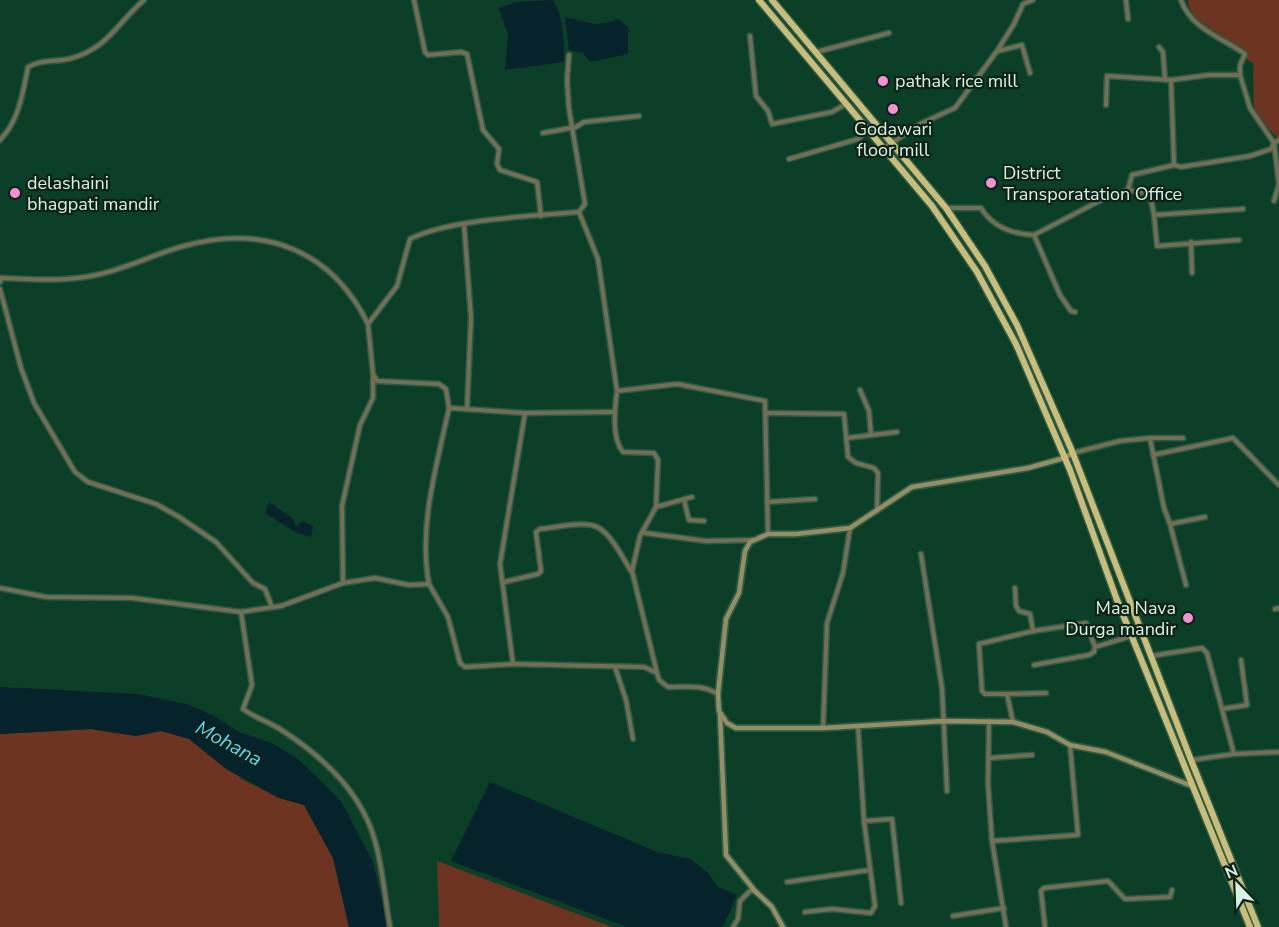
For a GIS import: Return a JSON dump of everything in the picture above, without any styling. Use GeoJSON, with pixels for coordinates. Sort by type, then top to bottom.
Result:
{"type":"FeatureCollection","features":[{"type":"Feature","properties":{"kind":"highway"},"geometry":{"type":"LineString","coordinates":[[759,0],[932,206],[977,272],[1016,344],[1064,458],[1192,786],[1250,927]]}},
{"type":"Feature","properties":{"kind":"highway"},"geometry":{"type":"LineString","coordinates":[[772,0],[946,208],[985,266],[1017,325],[1073,453],[1258,927]]}},
{"type":"Feature","properties":{"kind":"main road"},"geometry":{"type":"LineString","coordinates":[[783,927],[772,907],[755,891],[726,855],[724,846],[718,694],[726,619],[739,592],[746,548],[753,540],[768,534],[796,534],[850,528],[912,487],[1028,468],[1064,458],[1073,453]]}},
{"type":"Feature","properties":{"kind":"main road"},"geometry":{"type":"LineString","coordinates":[[719,711],[727,723],[736,728],[858,727],[944,721],[1013,722],[1047,732],[1070,745],[1106,752],[1192,786]]}},
{"type":"Feature","properties":{"kind":"street"},"geometry":{"type":"LineString","coordinates":[[0,140],[8,132],[15,116],[28,67],[38,61],[69,59],[109,40],[129,13],[144,0]]}},
{"type":"Feature","properties":{"kind":"street"},"geometry":{"type":"LineString","coordinates":[[414,0],[428,56],[461,52],[466,54],[483,130],[500,149],[500,170],[537,182],[541,216]]}},
{"type":"Feature","properties":{"kind":"street"},"geometry":{"type":"LineString","coordinates":[[884,148],[922,123],[955,108],[998,51],[1014,24],[1021,2],[1033,0]]}},
{"type":"Feature","properties":{"kind":"street"},"geometry":{"type":"LineString","coordinates":[[1126,0],[1128,19]]}},
{"type":"Feature","properties":{"kind":"street"},"geometry":{"type":"LineString","coordinates":[[1181,0],[1185,10],[1211,35],[1245,54],[1240,65],[1240,75],[1250,108],[1274,143],[1279,184],[1274,201]]}},
{"type":"Feature","properties":{"kind":"street"},"geometry":{"type":"LineString","coordinates":[[816,52],[889,33]]}},
{"type":"Feature","properties":{"kind":"street"},"geometry":{"type":"LineString","coordinates":[[750,36],[756,96],[768,111],[772,124],[832,112],[847,104]]}},
{"type":"Feature","properties":{"kind":"street"},"geometry":{"type":"LineString","coordinates":[[998,51],[1022,45],[1030,74]]}},
{"type":"Feature","properties":{"kind":"street"},"geometry":{"type":"LineString","coordinates":[[1158,47],[1163,52],[1165,80]]}},
{"type":"Feature","properties":{"kind":"street"},"geometry":{"type":"LineString","coordinates":[[368,324],[397,286],[410,239],[443,227],[579,212],[585,204],[571,127],[567,80],[569,55]]}},
{"type":"Feature","properties":{"kind":"street"},"geometry":{"type":"LineString","coordinates":[[1106,105],[1107,76],[1171,80],[1209,75],[1240,75]]}},
{"type":"Feature","properties":{"kind":"street"},"geometry":{"type":"LineString","coordinates":[[1171,80],[1174,165]]}},
{"type":"Feature","properties":{"kind":"street"},"geometry":{"type":"LineString","coordinates":[[543,133],[581,126],[585,122],[639,116]]}},
{"type":"Feature","properties":{"kind":"street"},"geometry":{"type":"LineString","coordinates":[[789,159],[858,139],[868,129]]}},
{"type":"Feature","properties":{"kind":"street"},"geometry":{"type":"LineString","coordinates":[[1128,190],[1132,175],[1174,165],[1181,167],[1250,156],[1271,149],[1279,140]]}},
{"type":"Feature","properties":{"kind":"street"},"geometry":{"type":"LineString","coordinates":[[946,208],[981,208],[988,220],[998,226],[1034,235],[1109,196],[1128,190],[1150,194],[1157,246],[1239,240]]}},
{"type":"Feature","properties":{"kind":"street"},"geometry":{"type":"LineString","coordinates":[[1154,215],[1243,209]]}},
{"type":"Feature","properties":{"kind":"street"},"geometry":{"type":"LineString","coordinates":[[579,212],[598,259],[617,391],[614,412],[619,448],[623,452],[654,453],[658,460],[656,507],[642,529],[632,571]]}},
{"type":"Feature","properties":{"kind":"street"},"geometry":{"type":"LineString","coordinates":[[464,224],[471,318],[467,409]]}},
{"type":"Feature","properties":{"kind":"street"},"geometry":{"type":"LineString","coordinates":[[1034,235],[1060,295],[1071,311],[1075,312]]}},
{"type":"Feature","properties":{"kind":"street"},"geometry":{"type":"LineString","coordinates":[[0,279],[62,280],[99,274],[186,245],[232,240],[273,241],[304,252],[329,270],[356,299],[368,324],[373,375],[373,398],[360,425],[342,506],[343,584]]}},
{"type":"Feature","properties":{"kind":"street"},"geometry":{"type":"LineString","coordinates":[[1191,242],[1192,273]]}},
{"type":"Feature","properties":{"kind":"street"},"geometry":{"type":"LineString","coordinates":[[0,289],[21,368],[34,403],[75,472],[88,482],[156,504],[216,542],[253,583],[265,589],[273,607]]}},
{"type":"Feature","properties":{"kind":"street"},"geometry":{"type":"LineString","coordinates":[[373,375],[378,381],[439,384],[446,389],[449,408],[434,475],[424,560],[429,584],[448,617],[460,663],[465,667],[513,664],[644,667],[657,673]]}},
{"type":"Feature","properties":{"kind":"street"},"geometry":{"type":"LineString","coordinates":[[617,391],[677,384],[765,401],[768,534]]}},
{"type":"Feature","properties":{"kind":"street"},"geometry":{"type":"LineString","coordinates":[[860,390],[869,411],[871,435]]}},
{"type":"Feature","properties":{"kind":"street"},"geometry":{"type":"LineString","coordinates":[[449,408],[525,412],[614,412]]}},
{"type":"Feature","properties":{"kind":"street"},"geometry":{"type":"LineString","coordinates":[[513,664],[500,564],[525,412]]}},
{"type":"Feature","properties":{"kind":"street"},"geometry":{"type":"LineString","coordinates":[[767,413],[844,414],[848,457],[856,463],[874,468],[878,473],[877,512]]}},
{"type":"Feature","properties":{"kind":"street"},"geometry":{"type":"LineString","coordinates":[[847,438],[897,432]]}},
{"type":"Feature","properties":{"kind":"street"},"geometry":{"type":"LineString","coordinates":[[1150,438],[1186,585]]}},
{"type":"Feature","properties":{"kind":"street"},"geometry":{"type":"LineString","coordinates":[[1073,453],[1120,441],[1183,438]]}},
{"type":"Feature","properties":{"kind":"street"},"geometry":{"type":"LineString","coordinates":[[1153,455],[1233,438],[1279,485]]}},
{"type":"Feature","properties":{"kind":"street"},"geometry":{"type":"LineString","coordinates":[[656,507],[692,497]]}},
{"type":"Feature","properties":{"kind":"street"},"geometry":{"type":"LineString","coordinates":[[767,502],[815,499]]}},
{"type":"Feature","properties":{"kind":"street"},"geometry":{"type":"LineString","coordinates":[[684,500],[689,520],[704,521]]}},
{"type":"Feature","properties":{"kind":"street"},"geometry":{"type":"LineString","coordinates":[[1170,524],[1205,517]]}},
{"type":"Feature","properties":{"kind":"street"},"geometry":{"type":"LineString","coordinates":[[504,582],[538,574],[541,571],[536,532],[540,529],[590,523],[607,532],[632,571],[659,680],[668,687],[695,686],[708,688],[718,694]]}},
{"type":"Feature","properties":{"kind":"street"},"geometry":{"type":"LineString","coordinates":[[824,728],[827,623],[843,573],[850,528]]}},
{"type":"Feature","properties":{"kind":"street"},"geometry":{"type":"LineString","coordinates":[[642,529],[645,533],[706,541],[753,540]]}},
{"type":"Feature","properties":{"kind":"street"},"geometry":{"type":"LineString","coordinates":[[921,554],[942,688],[947,791]]}},
{"type":"Feature","properties":{"kind":"street"},"geometry":{"type":"LineString","coordinates":[[0,588],[46,597],[132,598],[240,612],[273,607],[343,584],[375,578],[410,585],[429,584]]}},
{"type":"Feature","properties":{"kind":"street"},"geometry":{"type":"LineString","coordinates":[[1015,588],[1016,606],[1019,611],[1030,614],[1033,631]]}},
{"type":"Feature","properties":{"kind":"street"},"geometry":{"type":"LineString","coordinates":[[240,612],[252,685],[243,709],[260,717],[298,742],[337,774],[350,790],[376,841],[390,927]]}},
{"type":"Feature","properties":{"kind":"street"},"geometry":{"type":"LineString","coordinates":[[1034,665],[1089,655],[1094,652],[1095,647],[1086,623],[1033,631],[978,645],[983,693],[1046,693]]}},
{"type":"Feature","properties":{"kind":"street"},"geometry":{"type":"LineString","coordinates":[[1095,647],[1133,635]]}},
{"type":"Feature","properties":{"kind":"street"},"geometry":{"type":"LineString","coordinates":[[1151,656],[1203,648],[1207,653],[1234,754]]}},
{"type":"Feature","properties":{"kind":"street"},"geometry":{"type":"LineString","coordinates":[[1222,710],[1247,705],[1241,660]]}},
{"type":"Feature","properties":{"kind":"street"},"geometry":{"type":"LineString","coordinates":[[615,667],[626,700],[633,739]]}},
{"type":"Feature","properties":{"kind":"street"},"geometry":{"type":"LineString","coordinates":[[1007,694],[1013,722]]}},
{"type":"Feature","properties":{"kind":"street"},"geometry":{"type":"LineString","coordinates":[[989,721],[988,784],[992,841],[1004,908],[1005,927]]}},
{"type":"Feature","properties":{"kind":"street"},"geometry":{"type":"LineString","coordinates":[[805,912],[832,909],[871,913],[875,906],[864,821],[858,727]]}},
{"type":"Feature","properties":{"kind":"street"},"geometry":{"type":"LineString","coordinates":[[992,841],[1078,835],[1070,745]]}},
{"type":"Feature","properties":{"kind":"street"},"geometry":{"type":"LineString","coordinates":[[1191,760],[1234,754],[1279,752]]}},
{"type":"Feature","properties":{"kind":"street"},"geometry":{"type":"LineString","coordinates":[[989,758],[1032,755]]}},
{"type":"Feature","properties":{"kind":"street"},"geometry":{"type":"LineString","coordinates":[[864,821],[892,819],[901,903]]}},
{"type":"Feature","properties":{"kind":"street"},"geometry":{"type":"LineString","coordinates":[[787,882],[870,870]]}},
{"type":"Feature","properties":{"kind":"street"},"geometry":{"type":"LineString","coordinates":[[1045,927],[1041,891],[1044,888],[1108,881],[1125,899],[1170,897],[1172,890]]}},
{"type":"Feature","properties":{"kind":"street"},"geometry":{"type":"LineString","coordinates":[[733,927],[738,919],[740,901],[750,891],[755,891]]}},
{"type":"Feature","properties":{"kind":"street"},"geometry":{"type":"LineString","coordinates":[[953,916],[1004,908]]}},
{"type":"Feature","properties":{"kind":"shaded area"},"geometry":{"type":"Polygon","coordinates":[[[1188,0],[1279,0],[1279,140],[1254,112],[1253,63],[1204,26],[1190,9],[1188,0]]]}},
{"type":"Feature","properties":{"kind":"shaded area"},"geometry":{"type":"Polygon","coordinates":[[[91,729],[136,736],[161,731],[189,739],[242,779],[279,798],[304,805],[333,858],[349,927],[0,927],[0,734],[91,729]]]}},
{"type":"Feature","properties":{"kind":"shaded area"},"geometry":{"type":"Polygon","coordinates":[[[437,861],[612,927],[439,927],[437,861]]]}},
{"type":"Feature","properties":{"kind":"water"},"geometry":{"type":"Polygon","coordinates":[[[553,0],[561,22],[564,62],[505,70],[508,35],[499,8],[517,2],[553,0]]]}},
{"type":"Feature","properties":{"kind":"water"},"geometry":{"type":"Polygon","coordinates":[[[565,17],[598,24],[618,19],[628,27],[628,54],[590,62],[583,53],[569,50],[565,17]]]}},
{"type":"Feature","properties":{"kind":"water"},"geometry":{"type":"Polygon","coordinates":[[[269,502],[292,518],[296,526],[303,521],[313,526],[311,537],[295,532],[265,513],[269,502]]]}},
{"type":"Feature","properties":{"kind":"water","name":"Mohana"},"geometry":{"type":"Polygon","coordinates":[[[0,687],[138,694],[190,705],[214,716],[239,732],[272,743],[298,759],[341,801],[373,862],[388,927],[349,927],[333,858],[304,805],[279,798],[226,769],[189,739],[161,731],[136,736],[91,729],[0,734],[0,687]]]}},
{"type":"Feature","properties":{"kind":"water"},"geometry":{"type":"Polygon","coordinates":[[[490,782],[657,852],[690,859],[707,872],[718,887],[737,895],[723,927],[627,927],[451,861],[490,782]]]}},
{"type":"Feature","properties":{"kind":"place","name":"pathak rice mill"},"geometry":{"type":"Point","coordinates":[883,81]}},
{"type":"Feature","properties":{"kind":"place","name":"Godawari floor mill"},"geometry":{"type":"Point","coordinates":[893,109]}},
{"type":"Feature","properties":{"kind":"place","name":"District Transporatation Office"},"geometry":{"type":"Point","coordinates":[991,183]}},
{"type":"Feature","properties":{"kind":"place","name":"delashaini bhagpati mandir"},"geometry":{"type":"Point","coordinates":[15,193]}},
{"type":"Feature","properties":{"kind":"place","name":"Maa Nava Durga mandir"},"geometry":{"type":"Point","coordinates":[1188,618]}}]}
